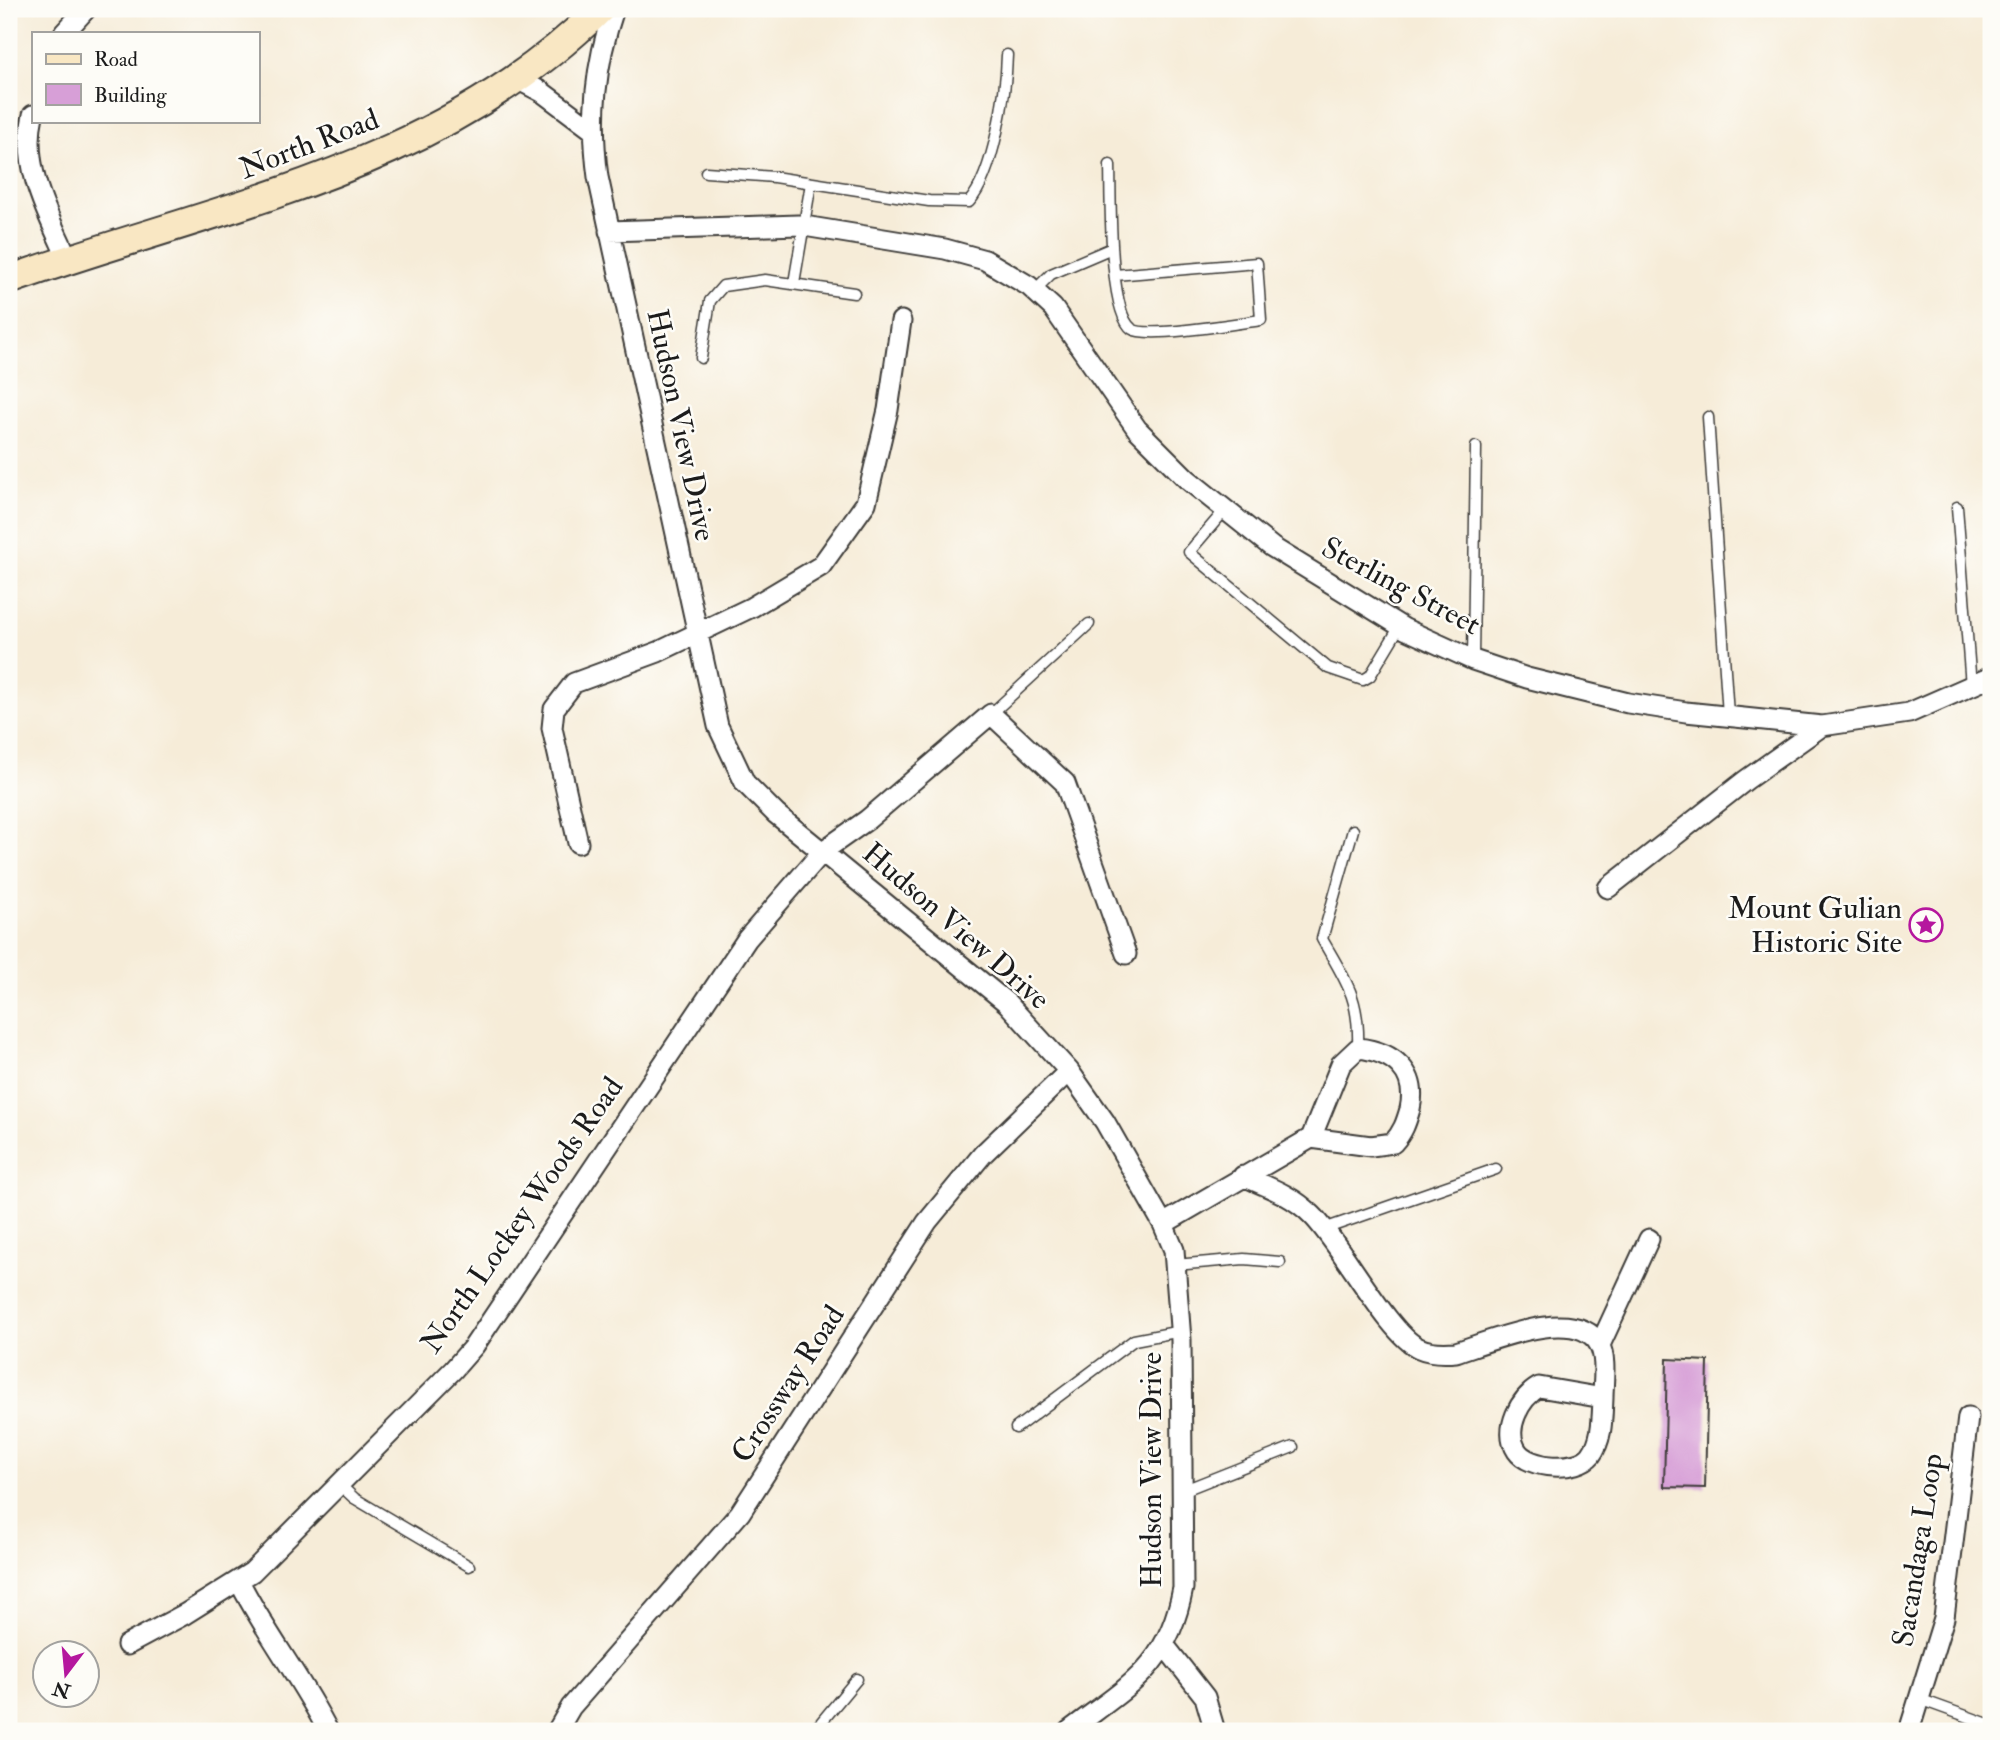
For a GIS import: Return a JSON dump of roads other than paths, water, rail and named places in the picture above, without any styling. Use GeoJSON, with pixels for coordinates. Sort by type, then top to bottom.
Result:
{"type":"FeatureCollection","features":[{"type":"Feature","properties":{"kind":"main road","name":"North Road"},"geometry":{"type":"LineString","coordinates":[[9,280],[68,259],[257,201],[357,164],[425,134],[517,79],[600,9]]}},
{"type":"Feature","properties":{"kind":"street"},"geometry":{"type":"LineString","coordinates":[[65,32],[86,9]]}},
{"type":"Feature","properties":{"kind":"street","name":"Hudson View Drive"},"geometry":{"type":"LineString","coordinates":[[614,9],[598,61],[594,131],[598,177],[695,632],[718,726],[745,783],[776,814],[1007,1003],[1069,1071],[1105,1122],[1163,1224],[1174,1250],[1181,1331],[1183,1588],[1177,1621],[1155,1661],[1069,1731]]}},
{"type":"Feature","properties":{"kind":"street"},"geometry":{"type":"LineString","coordinates":[[517,79],[542,92],[594,131]]}},
{"type":"Feature","properties":{"kind":"street"},"geometry":{"type":"LineString","coordinates":[[33,122],[30,162],[41,198],[68,259]]}},
{"type":"Feature","properties":{"kind":"street","name":"Sterling Street"},"geometry":{"type":"LineString","coordinates":[[608,231],[802,226],[945,249],[985,260],[1017,279],[1053,308],[1138,429],[1186,479],[1272,547],[1400,626],[1473,660],[1527,678],[1629,702],[1822,726],[1909,713],[1991,677]]}},
{"type":"Feature","properties":{"kind":"street"},"geometry":{"type":"LineString","coordinates":[[578,843],[552,728],[557,702],[574,683],[658,652],[752,607],[821,566],[866,503],[888,410],[901,321]]}},
{"type":"Feature","properties":{"kind":"street"},"geometry":{"type":"LineString","coordinates":[[991,714],[1065,783],[1126,954]]}},
{"type":"Feature","properties":{"kind":"street","name":"North Lockey Woods Road"},"geometry":{"type":"LineString","coordinates":[[127,1645],[185,1614],[252,1572],[474,1346],[747,939],[823,851],[867,820],[991,714]]}},
{"type":"Feature","properties":{"kind":"street"},"geometry":{"type":"LineString","coordinates":[[1608,888],[1746,780],[1822,726]]}},
{"type":"Feature","properties":{"kind":"street"},"geometry":{"type":"LineString","coordinates":[[1163,1224],[1311,1138],[1371,1146],[1393,1143],[1406,1126],[1413,1094],[1409,1075],[1392,1059],[1372,1050],[1358,1048],[1341,1064],[1311,1138]]}},
{"type":"Feature","properties":{"kind":"street","name":"Crossway Road"},"geometry":{"type":"LineString","coordinates":[[557,1731],[571,1707],[740,1513],[927,1222],[983,1154],[1069,1071]]}},
{"type":"Feature","properties":{"kind":"street"},"geometry":{"type":"LineString","coordinates":[[1243,1176],[1290,1196],[1323,1229],[1397,1328],[1417,1347],[1444,1353],[1456,1352],[1546,1324],[1583,1331],[1600,1345]]}},
{"type":"Feature","properties":{"kind":"street"},"geometry":{"type":"LineString","coordinates":[[1603,1398],[1539,1387],[1526,1394],[1520,1402],[1512,1434],[1516,1450],[1525,1459],[1550,1466],[1584,1460],[1592,1454],[1602,1428],[1603,1398],[1600,1345],[1649,1239]]}},
{"type":"Feature","properties":{"kind":"street","name":"Sacandaga Loop"},"geometry":{"type":"LineString","coordinates":[[1909,1731],[1944,1618],[1968,1417]]}},
{"type":"Feature","properties":{"kind":"street"},"geometry":{"type":"LineString","coordinates":[[239,1581],[254,1610],[312,1699],[328,1731]]}},
{"type":"Feature","properties":{"kind":"street"},"geometry":{"type":"LineString","coordinates":[[1165,1646],[1205,1697],[1215,1731]]}},
{"type":"Feature","properties":{"kind":"lane"},"geometry":{"type":"LineString","coordinates":[[706,172],[811,183],[929,201],[969,202],[980,186],[1003,105],[1007,55]]}},
{"type":"Feature","properties":{"kind":"lane"},"geometry":{"type":"LineString","coordinates":[[1110,164],[1115,275],[1124,318],[1132,329],[1142,333],[1261,320],[1258,263],[1115,275]]}},
{"type":"Feature","properties":{"kind":"lane"},"geometry":{"type":"LineString","coordinates":[[794,283],[811,183]]}},
{"type":"Feature","properties":{"kind":"lane"},"geometry":{"type":"LineString","coordinates":[[1034,291],[1051,274],[1091,254],[1112,248]]}},
{"type":"Feature","properties":{"kind":"lane"},"geometry":{"type":"LineString","coordinates":[[701,358],[710,301],[723,286],[739,282],[794,283],[854,293]]}},
{"type":"Feature","properties":{"kind":"lane"},"geometry":{"type":"LineString","coordinates":[[1708,417],[1728,715]]}},
{"type":"Feature","properties":{"kind":"lane"},"geometry":{"type":"LineString","coordinates":[[1473,660],[1476,447]]}},
{"type":"Feature","properties":{"kind":"lane"},"geometry":{"type":"LineString","coordinates":[[1958,507],[1971,686]]}},
{"type":"Feature","properties":{"kind":"lane"},"geometry":{"type":"LineString","coordinates":[[1225,510],[1189,552],[1328,668],[1352,679],[1363,680],[1370,676],[1400,626]]}},
{"type":"Feature","properties":{"kind":"lane"},"geometry":{"type":"LineString","coordinates":[[991,714],[1089,624]]}},
{"type":"Feature","properties":{"kind":"lane"},"geometry":{"type":"LineString","coordinates":[[1353,830],[1322,939],[1346,979],[1359,1016],[1358,1048]]}},
{"type":"Feature","properties":{"kind":"lane"},"geometry":{"type":"LineString","coordinates":[[1323,1229],[1496,1169]]}},
{"type":"Feature","properties":{"kind":"lane"},"geometry":{"type":"LineString","coordinates":[[1175,1265],[1244,1259],[1280,1262]]}},
{"type":"Feature","properties":{"kind":"lane"},"geometry":{"type":"LineString","coordinates":[[1016,1428],[1134,1339],[1181,1331]]}},
{"type":"Feature","properties":{"kind":"lane"},"geometry":{"type":"LineString","coordinates":[[1182,1491],[1293,1447]]}},
{"type":"Feature","properties":{"kind":"lane"},"geometry":{"type":"LineString","coordinates":[[339,1484],[354,1498],[469,1566]]}},
{"type":"Feature","properties":{"kind":"lane"},"geometry":{"type":"LineString","coordinates":[[814,1731],[857,1679]]}},
{"type":"Feature","properties":{"kind":"lane"},"geometry":{"type":"LineString","coordinates":[[1919,1699],[1991,1726]]}},
{"type":"Feature","properties":{"kind":"place","name":"Mount Gulian Historic Site"},"geometry":{"type":"Point","coordinates":[1926,925]}}]}
